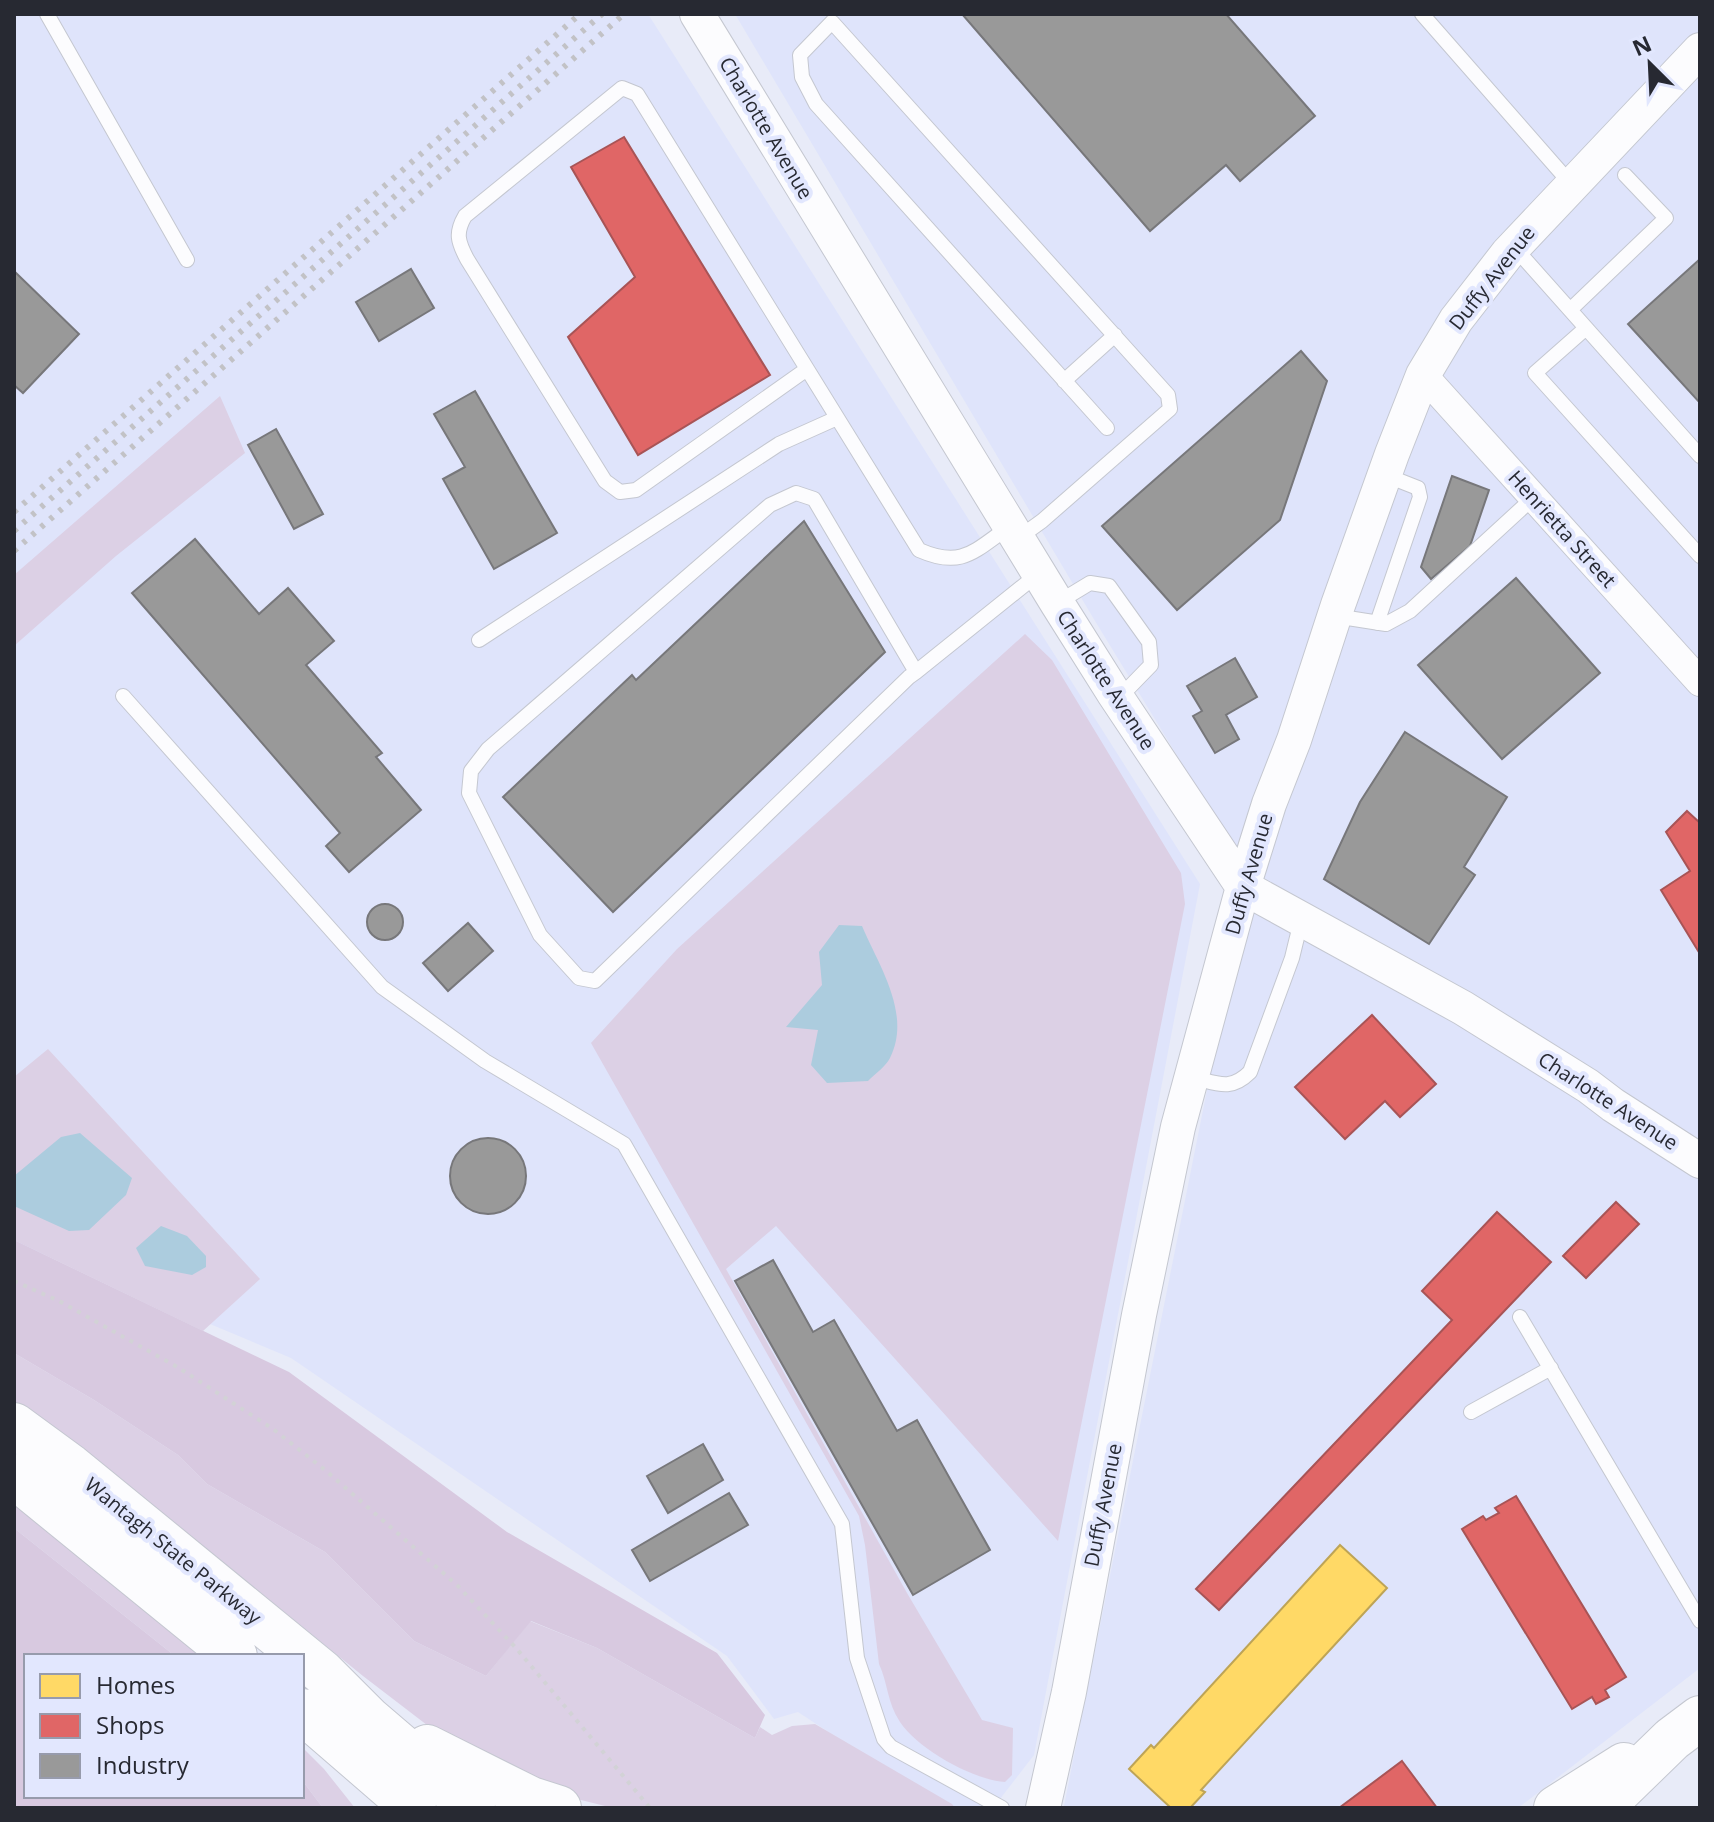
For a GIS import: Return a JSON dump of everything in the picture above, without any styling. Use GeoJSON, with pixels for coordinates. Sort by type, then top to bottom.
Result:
{"type":"FeatureCollection","features":[{"type":"Feature","properties":{"kind":"main road","name":"Wantagh State Parkway"},"geometry":{"type":"LineString","coordinates":[[14,1425],[70,1466],[300,1654]]}},
{"type":"Feature","properties":{"kind":"main road"},"geometry":{"type":"LineString","coordinates":[[14,1476],[233,1654]]}},
{"type":"Feature","properties":{"kind":"main road","name":"Wantagh State Parkway"},"geometry":{"type":"LineString","coordinates":[[304,1657],[369,1719],[473,1808]]}},
{"type":"Feature","properties":{"kind":"main road"},"geometry":{"type":"LineString","coordinates":[[304,1712],[373,1808]]}},
{"type":"Feature","properties":{"kind":"main road"},"geometry":{"type":"LineString","coordinates":[[304,1712],[414,1808]]}},
{"type":"Feature","properties":{"kind":"main road"},"geometry":{"type":"LineString","coordinates":[[369,1719],[531,1799],[559,1808]]}},
{"type":"Feature","properties":{"kind":"main road"},"geometry":{"type":"LineString","coordinates":[[1556,1808],[1686,1728]]}},
{"type":"Feature","properties":{"kind":"main road"},"geometry":{"type":"LineString","coordinates":[[1601,1808],[1686,1728]]}},
{"type":"Feature","properties":{"kind":"street","name":"Charlotte Avenue"},"geometry":{"type":"LineString","coordinates":[[697,14],[1013,533],[1117,699],[1243,887],[1463,1008],[1700,1161]]}},
{"type":"Feature","properties":{"kind":"street","name":"Duffy Avenue"},"geometry":{"type":"LineString","coordinates":[[1043,1808],[1069,1692],[1139,1315],[1178,1127],[1243,887],[1269,804],[1385,475],[1423,375],[1456,320],[1513,247],[1700,50]]}},
{"type":"Feature","properties":{"kind":"street","name":"Henrietta Street"},"geometry":{"type":"LineString","coordinates":[[1423,375],[1700,682]]}},
{"type":"Feature","properties":{"kind":"lane"},"geometry":{"type":"LineString","coordinates":[[47,14],[187,260]]}},
{"type":"Feature","properties":{"kind":"lane"},"geometry":{"type":"LineString","coordinates":[[1422,14],[1571,184]]}},
{"type":"Feature","properties":{"kind":"lane"},"geometry":{"type":"LineString","coordinates":[[807,369],[636,490],[620,492],[605,481],[467,259],[458,241],[458,229],[465,216],[622,88],[637,94],[919,550],[936,558],[962,559],[1042,521],[1170,409],[1168,395],[832,22],[800,55],[802,77],[816,104],[1107,428]]}},
{"type":"Feature","properties":{"kind":"lane"},"geometry":{"type":"LineString","coordinates":[[1570,310],[1666,218],[1625,175]]}},
{"type":"Feature","properties":{"kind":"lane"},"geometry":{"type":"LineString","coordinates":[[1513,247],[1700,456]]}},
{"type":"Feature","properties":{"kind":"lane"},"geometry":{"type":"LineString","coordinates":[[1586,328],[1535,373],[1700,556]]}},
{"type":"Feature","properties":{"kind":"lane"},"geometry":{"type":"LineString","coordinates":[[1064,381],[1115,335]]}},
{"type":"Feature","properties":{"kind":"lane"},"geometry":{"type":"LineString","coordinates":[[479,640],[779,444],[837,418]]}},
{"type":"Feature","properties":{"kind":"lane"},"geometry":{"type":"LineString","coordinates":[[1377,623],[1420,497],[1418,488],[1385,475]]}},
{"type":"Feature","properties":{"kind":"lane"},"geometry":{"type":"LineString","coordinates":[[916,672],[814,499],[796,493],[770,505],[488,749],[471,771],[469,793],[540,935],[579,978],[595,981],[916,672],[1039,574]]}},
{"type":"Feature","properties":{"kind":"lane"},"geometry":{"type":"LineString","coordinates":[[1335,616],[1386,624],[1410,611],[1533,498]]}},
{"type":"Feature","properties":{"kind":"lane"},"geometry":{"type":"LineString","coordinates":[[1057,603],[1090,583],[1109,586],[1149,642],[1151,665],[1117,699]]}},
{"type":"Feature","properties":{"kind":"lane"},"geometry":{"type":"LineString","coordinates":[[123,696],[382,987],[485,1061],[624,1144],[842,1524],[857,1658],[884,1739],[891,1747],[1002,1808]]}},
{"type":"Feature","properties":{"kind":"lane"},"geometry":{"type":"LineString","coordinates":[[1192,1077],[1230,1086],[1250,1072],[1292,958],[1302,920]]}},
{"type":"Feature","properties":{"kind":"lane"},"geometry":{"type":"LineString","coordinates":[[1520,1317],[1700,1621]]}},
{"type":"Feature","properties":{"kind":"lane"},"geometry":{"type":"LineString","coordinates":[[1471,1412],[1551,1368]]}},
{"type":"Feature","properties":{"kind":"path"},"geometry":{"type":"LineString","coordinates":[[14,1281],[59,1301],[179,1368],[273,1429],[325,1470],[457,1585],[516,1648],[650,1808]]}},
{"type":"Feature","properties":{"kind":"shaded area"},"geometry":{"type":"Polygon","coordinates":[[[14,14],[648,14],[1200,884],[1034,1755],[993,1808],[944,1808],[798,1712],[774,1719],[727,1656],[291,1358],[14,1242],[14,14]]]}},
{"type":"Feature","properties":{"kind":"shaded area"},"geometry":{"type":"Polygon","coordinates":[[[735,14],[1700,14],[1700,1668],[1518,1808],[1064,1806],[1250,875],[1092,616],[735,14]]]}},
{"type":"Feature","properties":{"kind":"shaded area"},"geometry":{"type":"Polygon","coordinates":[[[220,396],[245,453],[116,556],[14,646],[14,575],[220,396]]]}},
{"type":"Feature","properties":{"kind":"shaded area"},"geometry":{"type":"Polygon","coordinates":[[[1025,634],[1052,660],[1181,873],[1185,904],[1058,1541],[776,1226],[726,1269],[907,1593],[982,1720],[1013,1728],[1012,1775],[1005,1782],[978,1776],[947,1761],[908,1732],[896,1715],[879,1664],[859,1516],[591,1043],[677,949],[1025,634]]]}},
{"type":"Feature","properties":{"kind":"shaded area"},"geometry":{"type":"Polygon","coordinates":[[[839,925],[862,926],[891,990],[895,1007],[896,1041],[890,1058],[868,1081],[827,1083],[811,1065],[818,1030],[786,1027],[822,985],[819,952],[839,925]]]}},
{"type":"Feature","properties":{"kind":"shaded area"},"geometry":{"type":"Polygon","coordinates":[[[48,1049],[260,1279],[203,1331],[14,1240],[14,1077],[48,1049]]]}},
{"type":"Feature","properties":{"kind":"shaded area"},"geometry":{"type":"Polygon","coordinates":[[[80,1133],[132,1178],[126,1195],[89,1230],[69,1231],[14,1206],[14,1176],[61,1137],[80,1133]]]}},
{"type":"Feature","properties":{"kind":"shaded area"},"geometry":{"type":"Polygon","coordinates":[[[161,1226],[187,1236],[206,1256],[206,1267],[192,1275],[145,1266],[136,1248],[161,1226]]]}},
{"type":"Feature","properties":{"kind":"shaded area"},"geometry":{"type":"Polygon","coordinates":[[[14,1240],[289,1372],[507,1532],[717,1653],[765,1715],[755,1738],[597,1648],[531,1621],[486,1676],[414,1641],[325,1552],[207,1484],[178,1455],[14,1353],[14,1240]]]}},
{"type":"Feature","properties":{"kind":"shaded area"},"geometry":{"type":"Polygon","coordinates":[[[14,1353],[178,1455],[207,1484],[325,1552],[414,1641],[486,1676],[530,1621],[597,1648],[755,1738],[760,1727],[772,1735],[792,1726],[815,1724],[955,1808],[613,1808],[565,1796],[440,1735],[129,1486],[14,1403],[14,1353]]]}},
{"type":"Feature","properties":{"kind":"shaded area"},"geometry":{"type":"Polygon","coordinates":[[[14,1498],[200,1654],[172,1654],[14,1528],[14,1498]]]}},
{"type":"Feature","properties":{"kind":"shaded area"},"geometry":{"type":"Polygon","coordinates":[[[14,1528],[172,1654],[24,1654],[24,1798],[304,1798],[304,1783],[323,1808],[14,1808],[14,1528]]]}},
{"type":"Feature","properties":{"kind":"shaded area"},"geometry":{"type":"Polygon","coordinates":[[[304,1749],[355,1808],[323,1808],[304,1783],[304,1749]]]}},
{"type":"Feature","properties":{"kind":"building: Homes"},"geometry":{"type":"Polygon","coordinates":[[[1340,1545],[1387,1588],[1201,1790],[1205,1792],[1190,1808],[1171,1808],[1129,1769],[1151,1745],[1154,1748],[1340,1545]]]}},
{"type":"Feature","properties":{"kind":"building: Shops"},"geometry":{"type":"Polygon","coordinates":[[[624,137],[770,375],[638,455],[568,337],[635,277],[571,167],[624,137]]]}},
{"type":"Feature","properties":{"kind":"building: Shops"},"geometry":{"type":"Polygon","coordinates":[[[1687,811],[1700,823],[1700,954],[1661,890],[1690,871],[1666,832],[1687,811]]]}},
{"type":"Feature","properties":{"kind":"building: Shops"},"geometry":{"type":"Polygon","coordinates":[[[1372,1015],[1436,1084],[1400,1117],[1385,1101],[1345,1139],[1295,1087],[1372,1015]]]}},
{"type":"Feature","properties":{"kind":"building: Shops"},"geometry":{"type":"Polygon","coordinates":[[[1616,1202],[1639,1224],[1586,1278],[1563,1256],[1616,1202]]]}},
{"type":"Feature","properties":{"kind":"building: Shops"},"geometry":{"type":"Polygon","coordinates":[[[1497,1212],[1551,1262],[1219,1610],[1196,1589],[1452,1320],[1422,1291],[1497,1212]]]}},
{"type":"Feature","properties":{"kind":"building: Shops"},"geometry":{"type":"Polygon","coordinates":[[[1516,1496],[1626,1677],[1605,1690],[1609,1697],[1596,1704],[1592,1697],[1572,1709],[1462,1529],[1483,1516],[1486,1520],[1499,1513],[1495,1508],[1516,1496]]]}},
{"type":"Feature","properties":{"kind":"building: Shops"},"geometry":{"type":"Polygon","coordinates":[[[1402,1761],[1437,1808],[1339,1808],[1402,1761]]]}},
{"type":"Feature","properties":{"kind":"building: Industry"},"geometry":{"type":"Polygon","coordinates":[[[962,14],[1226,14],[1315,116],[1240,181],[1226,165],[1150,231],[962,14]]]}},
{"type":"Feature","properties":{"kind":"building: Industry"},"geometry":{"type":"Polygon","coordinates":[[[1700,259],[1700,403],[1628,324],[1700,259]]]}},
{"type":"Feature","properties":{"kind":"building: Industry"},"geometry":{"type":"Polygon","coordinates":[[[411,269],[434,308],[379,341],[356,302],[411,269]]]}},
{"type":"Feature","properties":{"kind":"building: Industry"},"geometry":{"type":"Polygon","coordinates":[[[14,271],[79,334],[23,393],[14,385],[14,271]]]}},
{"type":"Feature","properties":{"kind":"building: Industry"},"geometry":{"type":"Polygon","coordinates":[[[1301,351],[1327,381],[1280,520],[1177,610],[1102,526],[1301,351]]]}},
{"type":"Feature","properties":{"kind":"building: Industry"},"geometry":{"type":"Polygon","coordinates":[[[475,391],[557,533],[494,569],[443,479],[465,467],[434,414],[475,391]]]}},
{"type":"Feature","properties":{"kind":"building: Industry"},"geometry":{"type":"Polygon","coordinates":[[[276,429],[323,514],[294,529],[248,445],[276,429]]]}},
{"type":"Feature","properties":{"kind":"building: Industry"},"geometry":{"type":"Polygon","coordinates":[[[1452,476],[1489,490],[1470,546],[1431,579],[1421,567],[1452,476]]]}},
{"type":"Feature","properties":{"kind":"building: Industry"},"geometry":{"type":"Polygon","coordinates":[[[804,521],[885,652],[613,912],[503,797],[632,675],[636,680],[804,521]]]}},
{"type":"Feature","properties":{"kind":"building: Industry"},"geometry":{"type":"Polygon","coordinates":[[[195,539],[259,614],[288,588],[334,641],[306,665],[382,753],[376,757],[421,810],[349,872],[326,846],[340,833],[132,593],[195,539]]]}},
{"type":"Feature","properties":{"kind":"building: Industry"},"geometry":{"type":"Polygon","coordinates":[[[1516,578],[1600,673],[1502,759],[1418,665],[1516,578]]]}},
{"type":"Feature","properties":{"kind":"building: Industry"},"geometry":{"type":"Polygon","coordinates":[[[1235,658],[1257,697],[1226,715],[1239,739],[1215,753],[1193,716],[1202,711],[1187,686],[1235,658]]]}},
{"type":"Feature","properties":{"kind":"building: Industry"},"geometry":{"type":"Polygon","coordinates":[[[1405,732],[1507,797],[1464,867],[1475,875],[1429,944],[1324,879],[1360,802],[1405,732]]]}},
{"type":"Feature","properties":{"kind":"building: Industry"},"geometry":{"type":"Polygon","coordinates":[[[385,904],[397,910],[403,922],[397,934],[385,940],[373,934],[367,922],[373,910],[385,904]]]}},
{"type":"Feature","properties":{"kind":"building: Industry"},"geometry":{"type":"Polygon","coordinates":[[[468,923],[493,951],[448,991],[423,963],[468,923]]]}},
{"type":"Feature","properties":{"kind":"building: Industry"},"geometry":{"type":"Polygon","coordinates":[[[481,1138],[495,1138],[509,1144],[520,1155],[526,1176],[524,1191],[515,1203],[503,1212],[481,1214],[467,1208],[456,1197],[450,1183],[450,1169],[456,1155],[467,1144],[481,1138]]]}},
{"type":"Feature","properties":{"kind":"building: Industry"},"geometry":{"type":"Polygon","coordinates":[[[773,1260],[813,1332],[834,1320],[897,1431],[917,1420],[990,1550],[913,1595],[735,1281],[773,1260]]]}},
{"type":"Feature","properties":{"kind":"building: Industry"},"geometry":{"type":"Polygon","coordinates":[[[703,1444],[723,1480],[668,1513],[647,1476],[703,1444]]]}},
{"type":"Feature","properties":{"kind":"building: Industry"},"geometry":{"type":"Polygon","coordinates":[[[729,1493],[748,1525],[650,1581],[632,1550],[729,1493]]]}},
{"type":"Feature","properties":{"kind":"railway"},"geometry":{"type":"LineString","coordinates":[[14,512],[580,14]]}},
{"type":"Feature","properties":{"kind":"railway"},"geometry":{"type":"LineString","coordinates":[[14,531],[602,14]]}},
{"type":"Feature","properties":{"kind":"railway"},"geometry":{"type":"LineString","coordinates":[[14,551],[624,14]]}}]}
